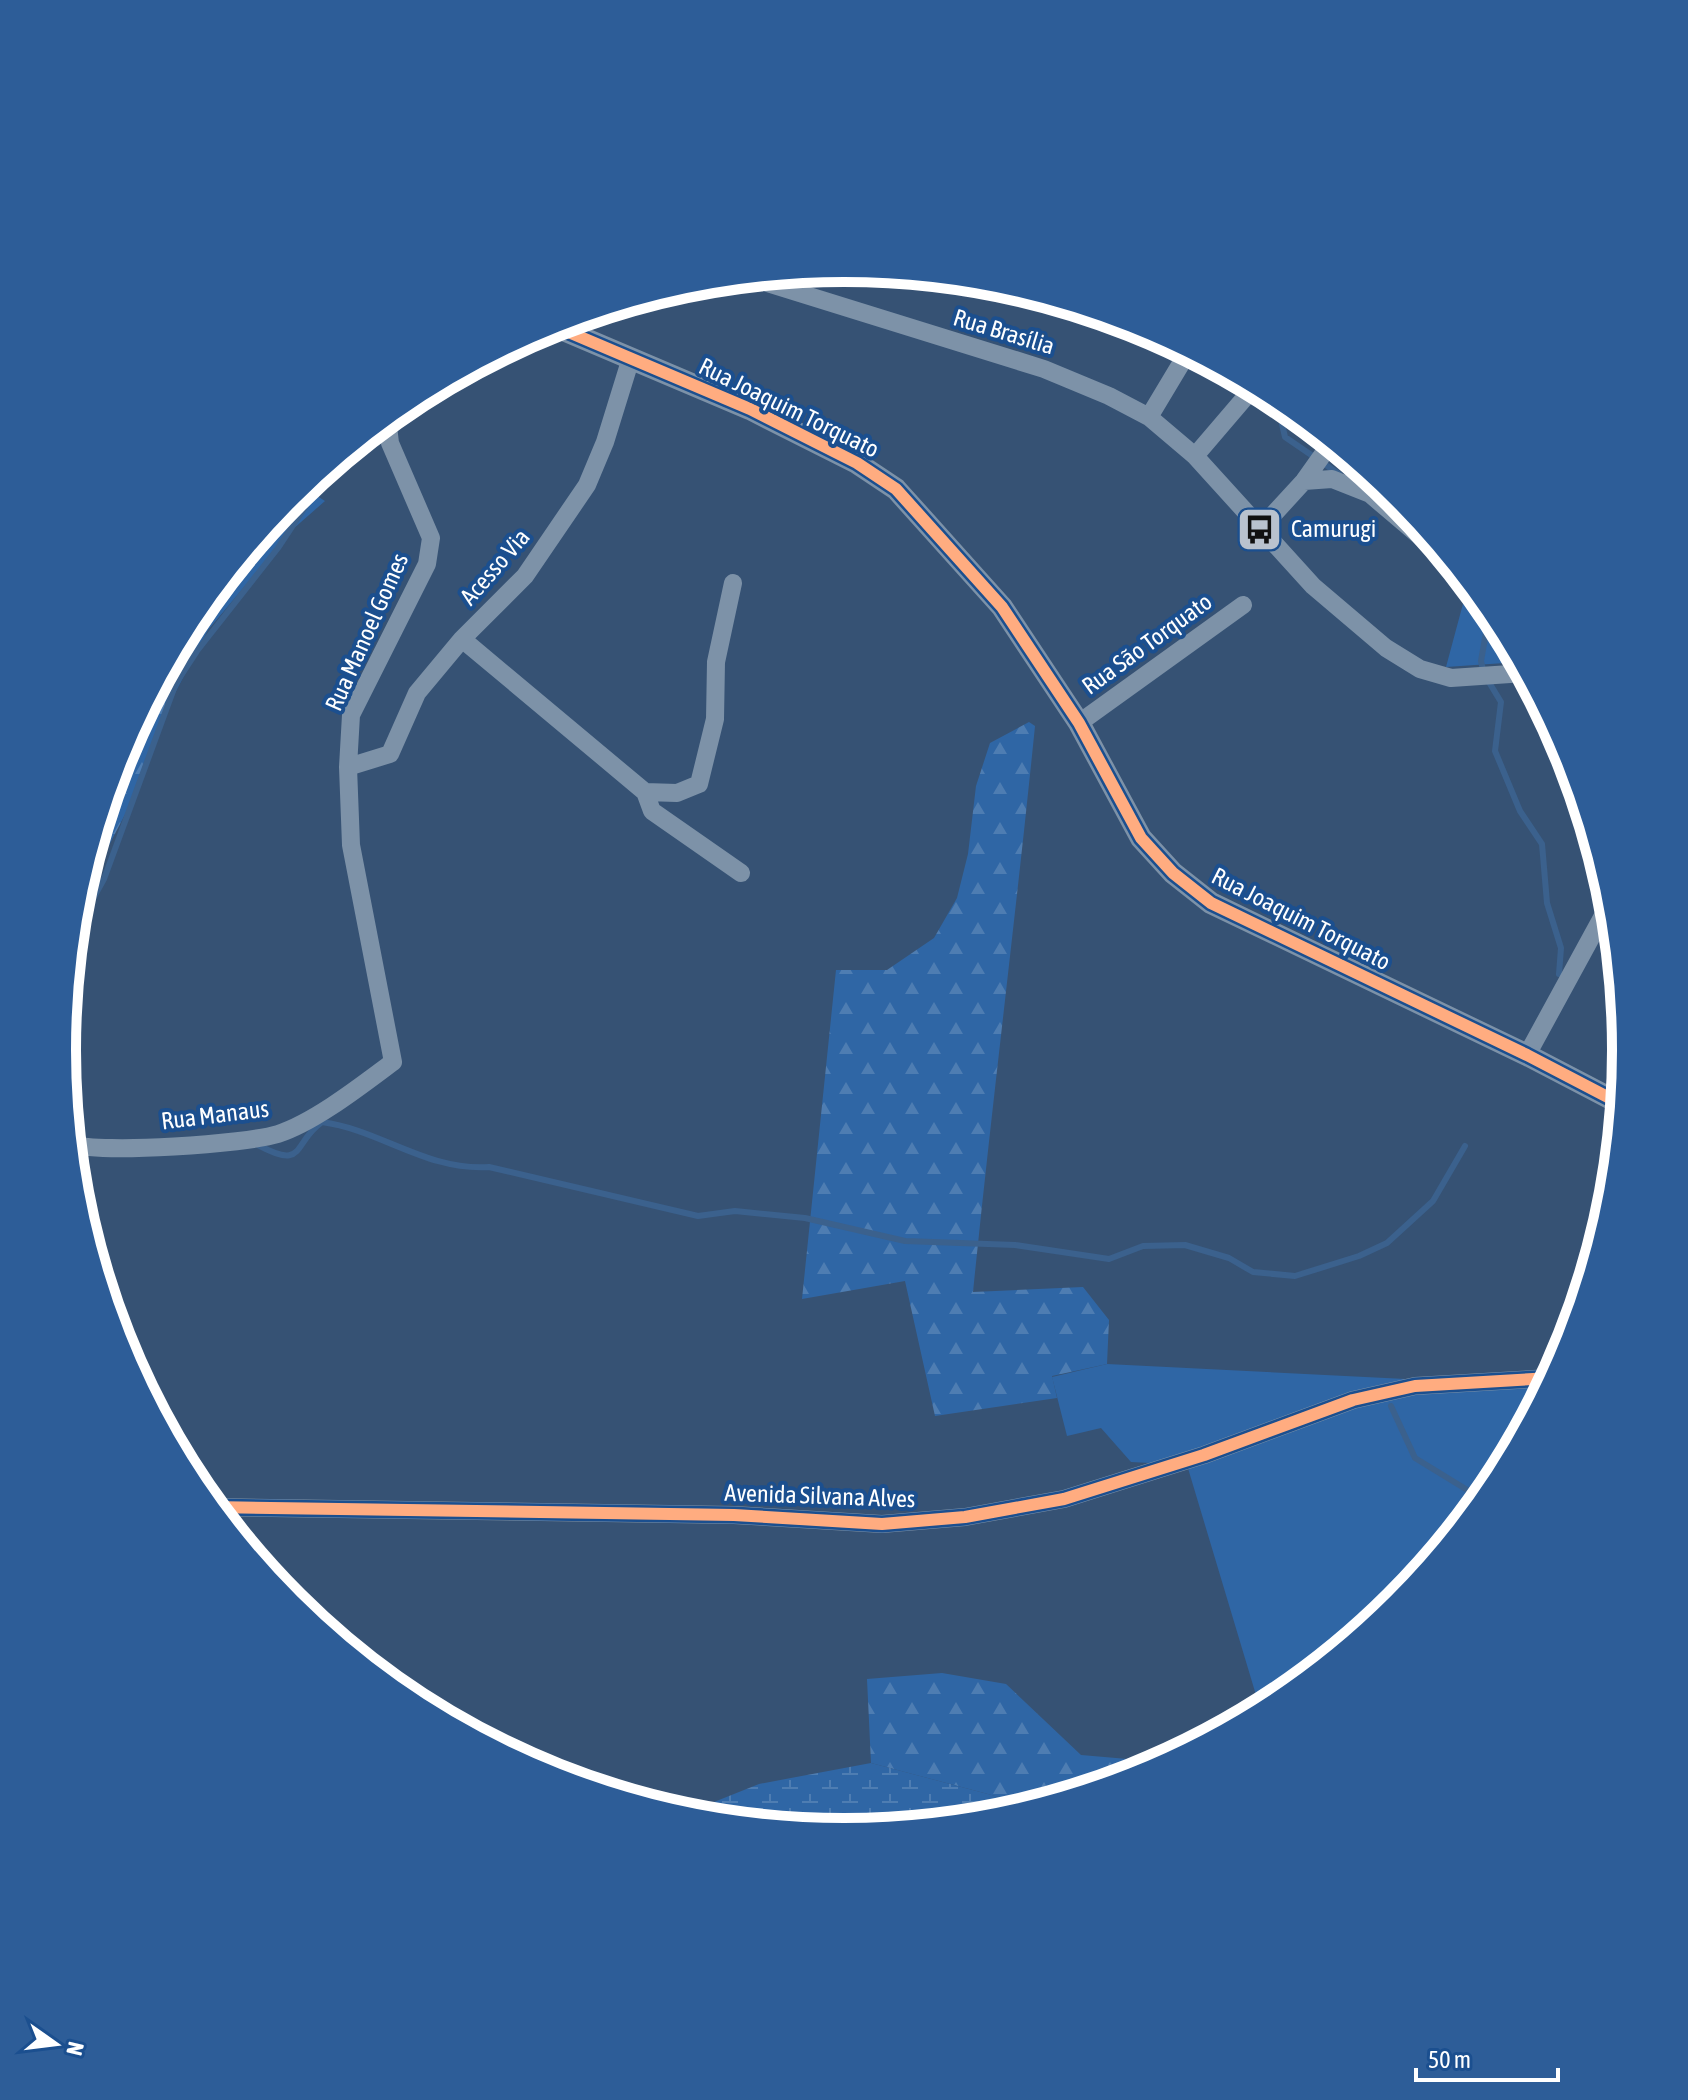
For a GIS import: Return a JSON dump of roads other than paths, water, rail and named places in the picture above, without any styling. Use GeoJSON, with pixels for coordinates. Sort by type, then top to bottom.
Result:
{"type":"FeatureCollection","features":[{"type":"Feature","properties":{"kind":"street","name":"Rua Brasília"},"geometry":{"type":"LineString","coordinates":[[776,286],[1044,369],[1109,396],[1149,417],[1195,456],[1313,586],[1386,648],[1420,669],[1451,678],[1513,674]]}},
{"type":"Feature","properties":{"kind":"street","name":"Rua Joaquim Torquato"},"geometry":{"type":"LineString","coordinates":[[570,333],[750,409],[857,463],[896,489],[1002,607],[1079,723],[1141,838],[1173,873],[1211,903],[1610,1098]]}},
{"type":"Feature","properties":{"kind":"street","name":"Acesso Via"},"geometry":{"type":"LineString","coordinates":[[348,767],[390,754],[417,693],[462,639],[525,576],[587,485],[605,442],[631,358]]}},
{"type":"Feature","properties":{"kind":"street"},"geometry":{"type":"LineString","coordinates":[[1149,417],[1183,360]]}},
{"type":"Feature","properties":{"kind":"street"},"geometry":{"type":"LineString","coordinates":[[1195,456],[1246,396]]}},
{"type":"Feature","properties":{"kind":"street","name":"Rua Manoel Gomes"},"geometry":{"type":"LineString","coordinates":[[389,432],[390,443],[431,538],[427,564],[351,715],[348,767],[351,845],[393,1062]]}},
{"type":"Feature","properties":{"kind":"street"},"geometry":{"type":"LineString","coordinates":[[1260,529],[1304,481],[1325,452]]}},
{"type":"Feature","properties":{"kind":"street"},"geometry":{"type":"LineString","coordinates":[[1304,481],[1332,479],[1370,494],[1393,513]]}},
{"type":"Feature","properties":{"kind":"street"},"geometry":{"type":"LineString","coordinates":[[645,792],[677,793],[699,784],[715,719],[716,662],[733,583]]}},
{"type":"Feature","properties":{"kind":"street","name":"Rua São Torquato"},"geometry":{"type":"LineString","coordinates":[[1079,723],[1243,605]]}},
{"type":"Feature","properties":{"kind":"street"},"geometry":{"type":"LineString","coordinates":[[462,639],[645,792],[652,811],[741,873]]}},
{"type":"Feature","properties":{"kind":"street"},"geometry":{"type":"LineString","coordinates":[[1527,1055],[1600,921]]}},
{"type":"Feature","properties":{"kind":"street","name":"Rua Manaus"},"geometry":{"type":"LineString","coordinates":[[82,1144],[181,1146],[279,1133],[345,1098],[393,1062]]}},
{"type":"Feature","properties":{"kind":"street","name":"Avenida Silvana Alves"},"geometry":{"type":"LineString","coordinates":[[227,1507],[734,1515],[882,1524],[965,1517],[1064,1499],[1204,1455],[1353,1400],[1415,1386],[1538,1379]]}},
{"type":"Feature","properties":{"kind":"waterway"},"geometry":{"type":"LineString","coordinates":[[1283,420],[1285,437],[1339,474]]}},
{"type":"Feature","properties":{"kind":"waterway"},"geometry":{"type":"LineString","coordinates":[[90,903],[104,879],[176,683],[197,651],[278,548],[311,497]]}},
{"type":"Feature","properties":{"kind":"waterway"},"geometry":{"type":"LineString","coordinates":[[1487,629],[1481,661],[1484,674],[1501,702],[1495,751],[1520,811],[1542,844],[1547,903],[1561,948],[1559,974]]}},
{"type":"Feature","properties":{"kind":"waterway"},"geometry":{"type":"LineString","coordinates":[[258,1145],[291,1155],[322,1122],[344,1126],[445,1163],[489,1167],[698,1216],[735,1211],[805,1218],[905,1241],[1015,1245],[1109,1259],[1143,1246],[1185,1245],[1229,1258],[1253,1272],[1295,1276],[1359,1256],[1387,1243],[1433,1201],[1465,1146]]}},
{"type":"Feature","properties":{"kind":"waterway"},"geometry":{"type":"LineString","coordinates":[[1391,1406],[1415,1458],[1472,1493]]}},
{"type":"Feature","properties":{"kind":"place","name":"Camurugi"},"geometry":{"type":"Point","coordinates":[1260,529]}}]}
